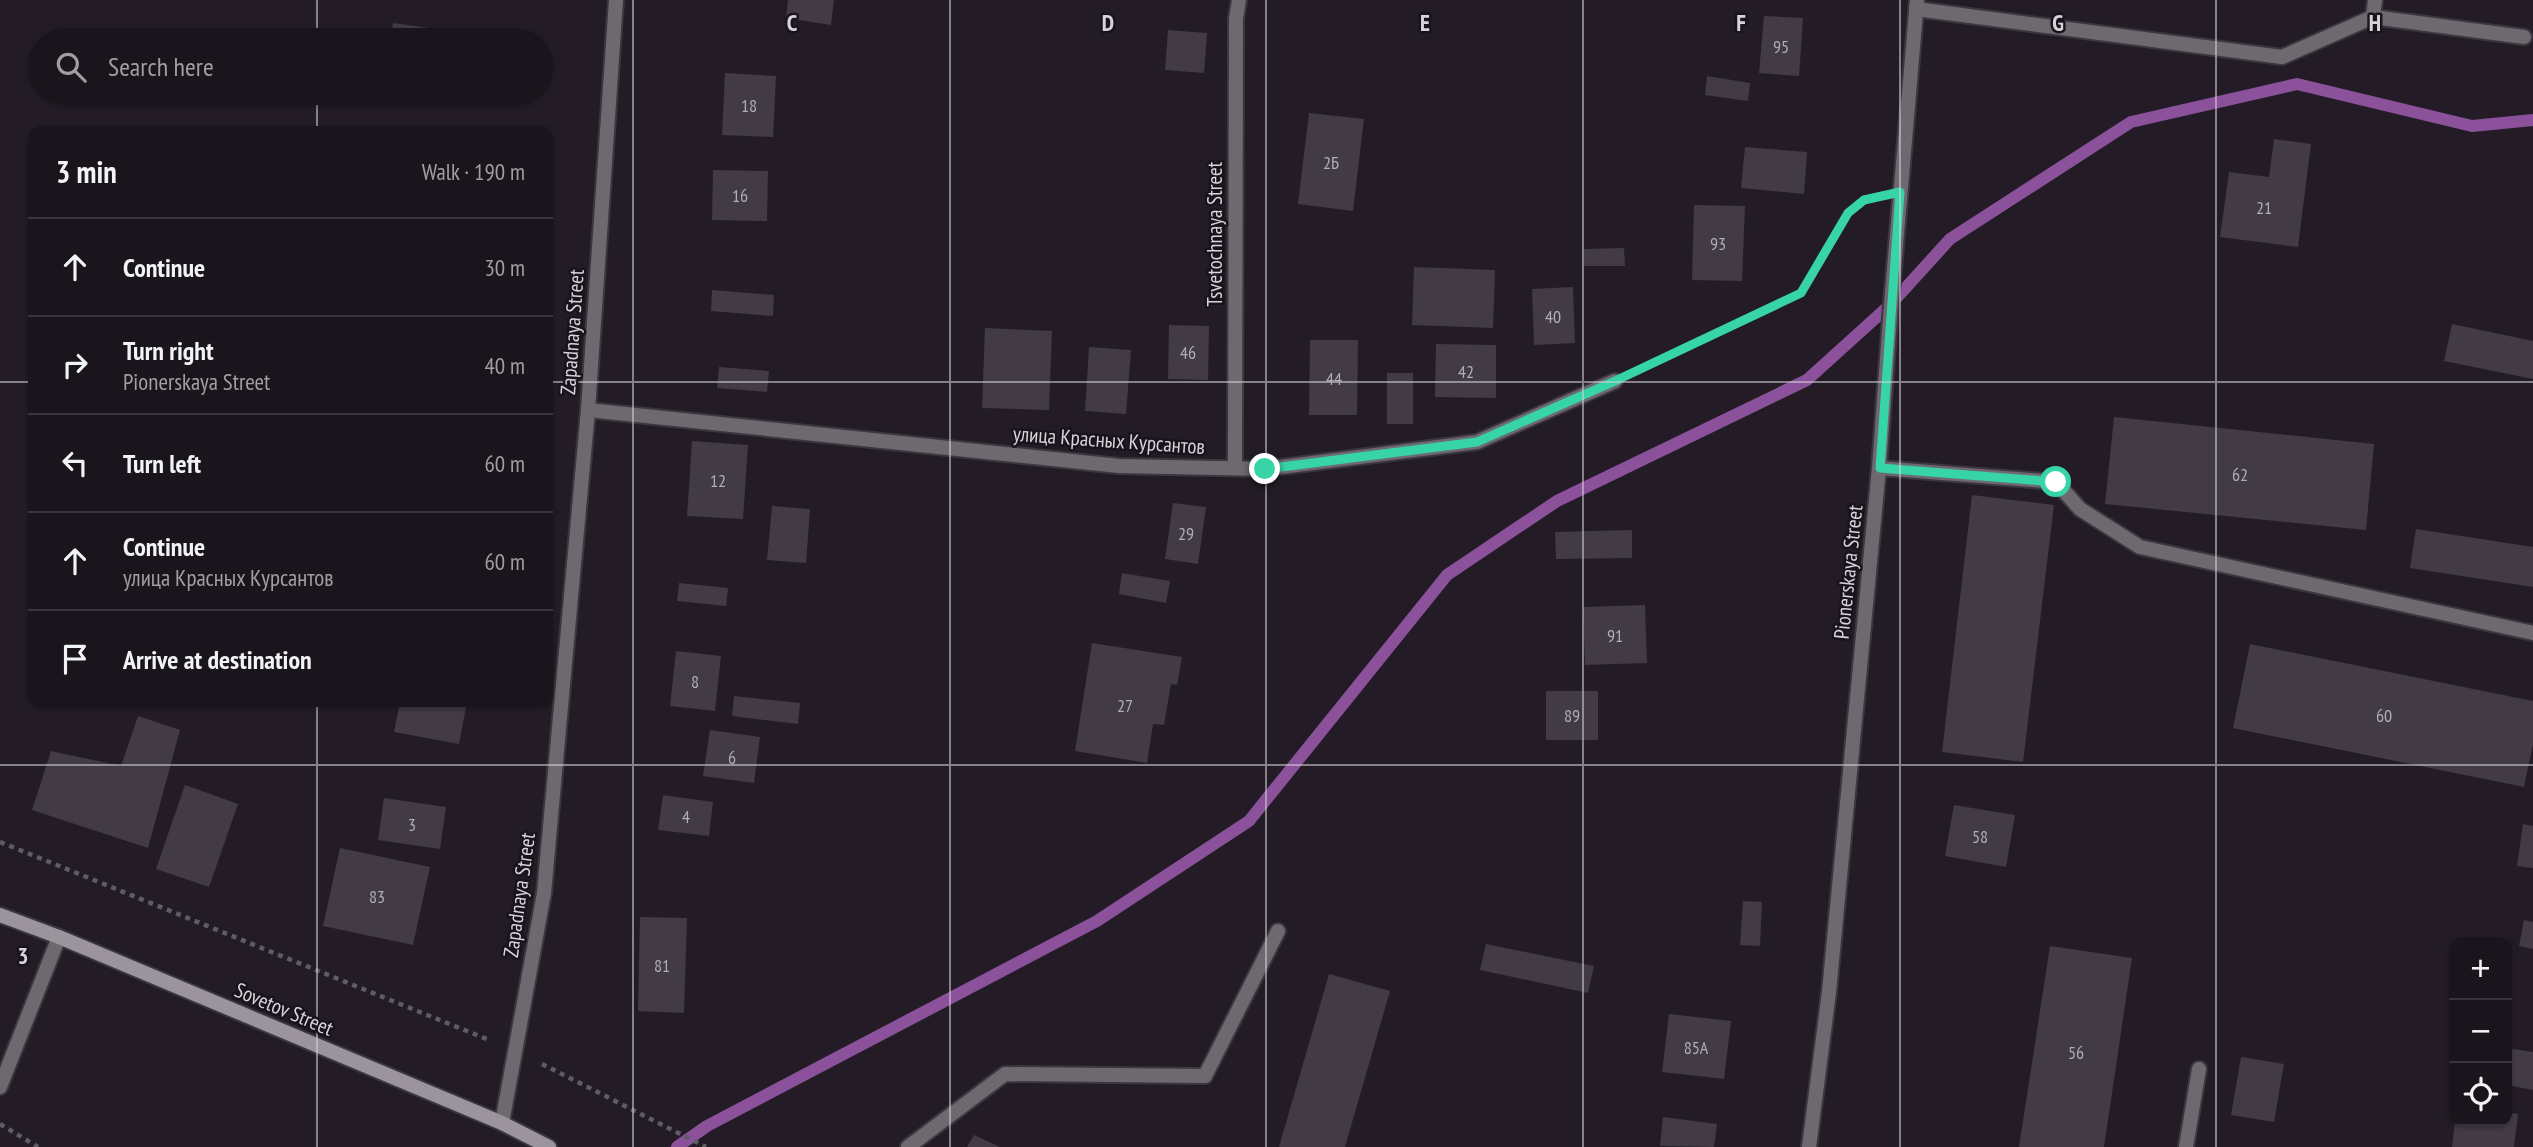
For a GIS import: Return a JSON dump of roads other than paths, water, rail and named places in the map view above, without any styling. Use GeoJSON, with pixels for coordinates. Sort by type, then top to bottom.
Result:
{"type":"FeatureCollection","features":[{"type":"Feature","properties":{"kind":"main road","name":"Sovetov Street"},"geometry":{"type":"LineString","coordinates":[[0,915],[59,937],[502,1123],[549,1147]]}},
{"type":"Feature","properties":{"kind":"street","name":"Zapadnaya Street"},"geometry":{"type":"LineString","coordinates":[[502,1123],[544,893],[588,410],[616,0]]}},
{"type":"Feature","properties":{"kind":"street","name":"Tsvetochnaya Street"},"geometry":{"type":"LineString","coordinates":[[1235,468],[1238,0]]}},
{"type":"Feature","properties":{"kind":"street"},"geometry":{"type":"LineString","coordinates":[[2373,17],[2375,0]]}},
{"type":"Feature","properties":{"kind":"street"},"geometry":{"type":"LineString","coordinates":[[1916,4],[2282,57],[2373,17],[2524,37]]}},
{"type":"Feature","properties":{"kind":"street","name":"Pionerskaya Street"},"geometry":{"type":"LineString","coordinates":[[1809,1147],[1829,992],[1880,468],[1916,4]]}},
{"type":"Feature","properties":{"kind":"street","name":"улица Красных Курсантов"},"geometry":{"type":"LineString","coordinates":[[588,410],[1119,466],[1265,469],[1477,442],[1615,381]]}},
{"type":"Feature","properties":{"kind":"street"},"geometry":{"type":"LineString","coordinates":[[1880,468],[2056,482],[2080,509],[2140,547],[2533,633]]}},
{"type":"Feature","properties":{"kind":"street"},"geometry":{"type":"LineString","coordinates":[[908,1147],[1004,1074],[1205,1076],[1278,931]]}},
{"type":"Feature","properties":{"kind":"street"},"geometry":{"type":"LineString","coordinates":[[0,1087],[59,937]]}},
{"type":"Feature","properties":{"kind":"street"},"geometry":{"type":"LineString","coordinates":[[2186,1147],[2199,1069]]}},
{"type":"Feature","properties":{"kind":"waterway"},"geometry":{"type":"LineString","coordinates":[[677,1147],[707,1126],[1097,921],[1249,821],[1447,575],[1557,501],[1807,380],[1891,304],[1950,239],[2131,122],[2297,84],[2472,126],[2533,120]]}}]}
